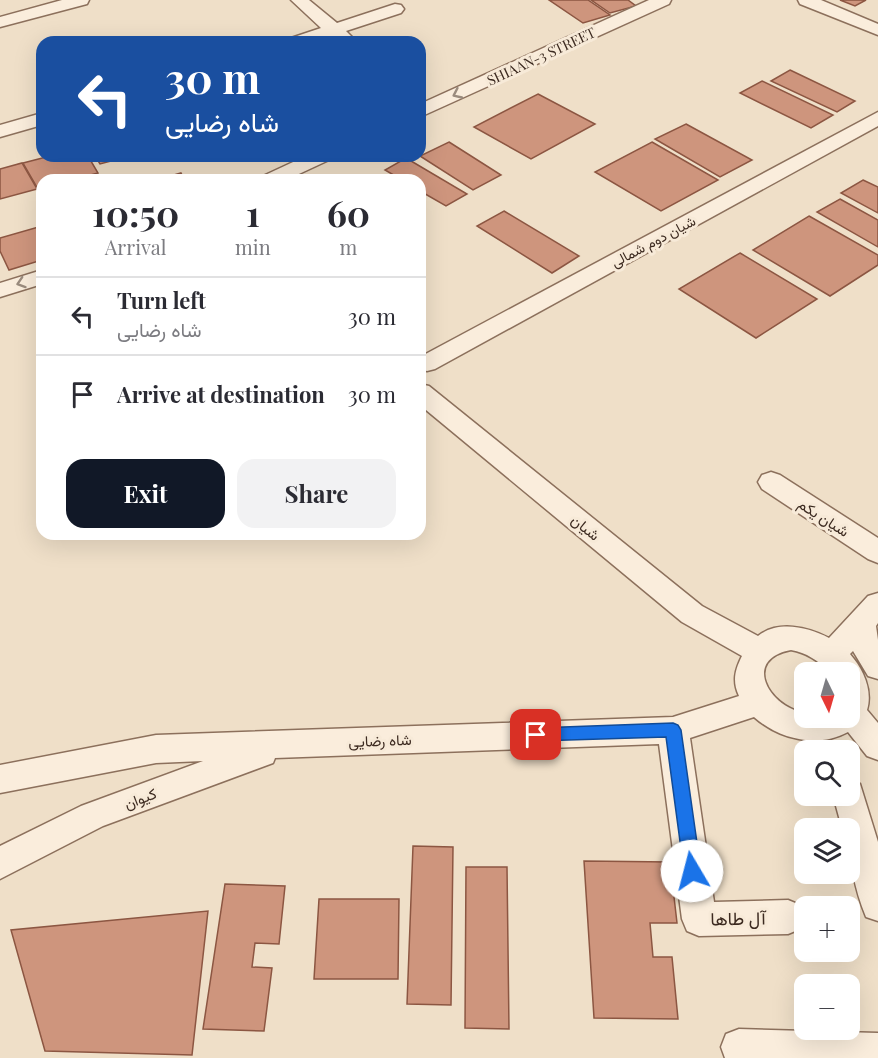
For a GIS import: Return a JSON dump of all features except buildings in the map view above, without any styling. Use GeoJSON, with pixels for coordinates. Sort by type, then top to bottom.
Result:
{"type":"FeatureCollection","features":[{"type":"Feature","properties":{"kind":"street"},"geometry":{"type":"LineString","coordinates":[[0,22],[81,0]]}},
{"type":"Feature","properties":{"kind":"street"},"geometry":{"type":"LineString","coordinates":[[299,0],[342,36]]}},
{"type":"Feature","properties":{"kind":"street","name":"SHIAAN-3 STREET"},"geometry":{"type":"LineString","coordinates":[[426,106],[663,0]]}},
{"type":"Feature","properties":{"kind":"street"},"geometry":{"type":"LineString","coordinates":[[806,0],[878,30]]}},
{"type":"Feature","properties":{"kind":"street"},"geometry":{"type":"LineString","coordinates":[[316,36],[395,9]]}},
{"type":"Feature","properties":{"kind":"street","name":"شیان دوم شمالی"},"geometry":{"type":"LineString","coordinates":[[426,358],[780,173],[878,118]]}},
{"type":"Feature","properties":{"kind":"street"},"geometry":{"type":"LineString","coordinates":[[0,131],[36,121]]}},
{"type":"Feature","properties":{"kind":"street"},"geometry":{"type":"LineString","coordinates":[[283,174],[309,162]]}},
{"type":"Feature","properties":{"kind":"street"},"geometry":{"type":"LineString","coordinates":[[0,290],[36,279]]}},
{"type":"Feature","properties":{"kind":"street"},"geometry":{"type":"LineString","coordinates":[[426,363],[431,368],[431,381],[426,386]]}},
{"type":"Feature","properties":{"kind":"street","name":"شیان"},"geometry":{"type":"LineString","coordinates":[[426,397],[692,614],[759,651]]}},
{"type":"Feature","properties":{"kind":"street","name":"شیان یکم"},"geometry":{"type":"LineString","coordinates":[[771,482],[878,552]]}},
{"type":"Feature","properties":{"kind":"street"},"geometry":{"type":"LineString","coordinates":[[835,651],[869,615]]}},
{"type":"Feature","properties":{"kind":"street"},"geometry":{"type":"LineString","coordinates":[[869,615],[864,643],[878,667]]}},
{"type":"Feature","properties":{"kind":"street"},"geometry":{"type":"LineString","coordinates":[[794,725],[771,714],[759,702],[752,689],[749,675],[752,662],[759,651],[771,643],[794,639],[819,643],[835,651],[847,662]]}},
{"type":"Feature","properties":{"kind":"street","name":"شاه رضایی"},"geometry":{"type":"LineString","coordinates":[[0,779],[156,749],[673,730],[759,702]]}},
{"type":"Feature","properties":{"kind":"street"},"geometry":{"type":"LineString","coordinates":[[859,728],[878,746]]}},
{"type":"Feature","properties":{"kind":"street","name":"آل طاها"},"geometry":{"type":"LineString","coordinates":[[673,730],[699,919],[788,917]]}},
{"type":"Feature","properties":{"kind":"street","name":"کیوان"},"geometry":{"type":"LineString","coordinates":[[0,863],[92,816],[285,744]]}},
{"type":"Feature","properties":{"kind":"street"},"geometry":{"type":"LineString","coordinates":[[852,806],[878,905]]}},
{"type":"Feature","properties":{"kind":"street"},"geometry":{"type":"LineString","coordinates":[[739,1047],[878,1050]]}},
{"type":"Feature","properties":{"kind":"route"},"geometry":{"type":"LineString","coordinates":[[536,735],[673,730],[692,871]]}}]}
